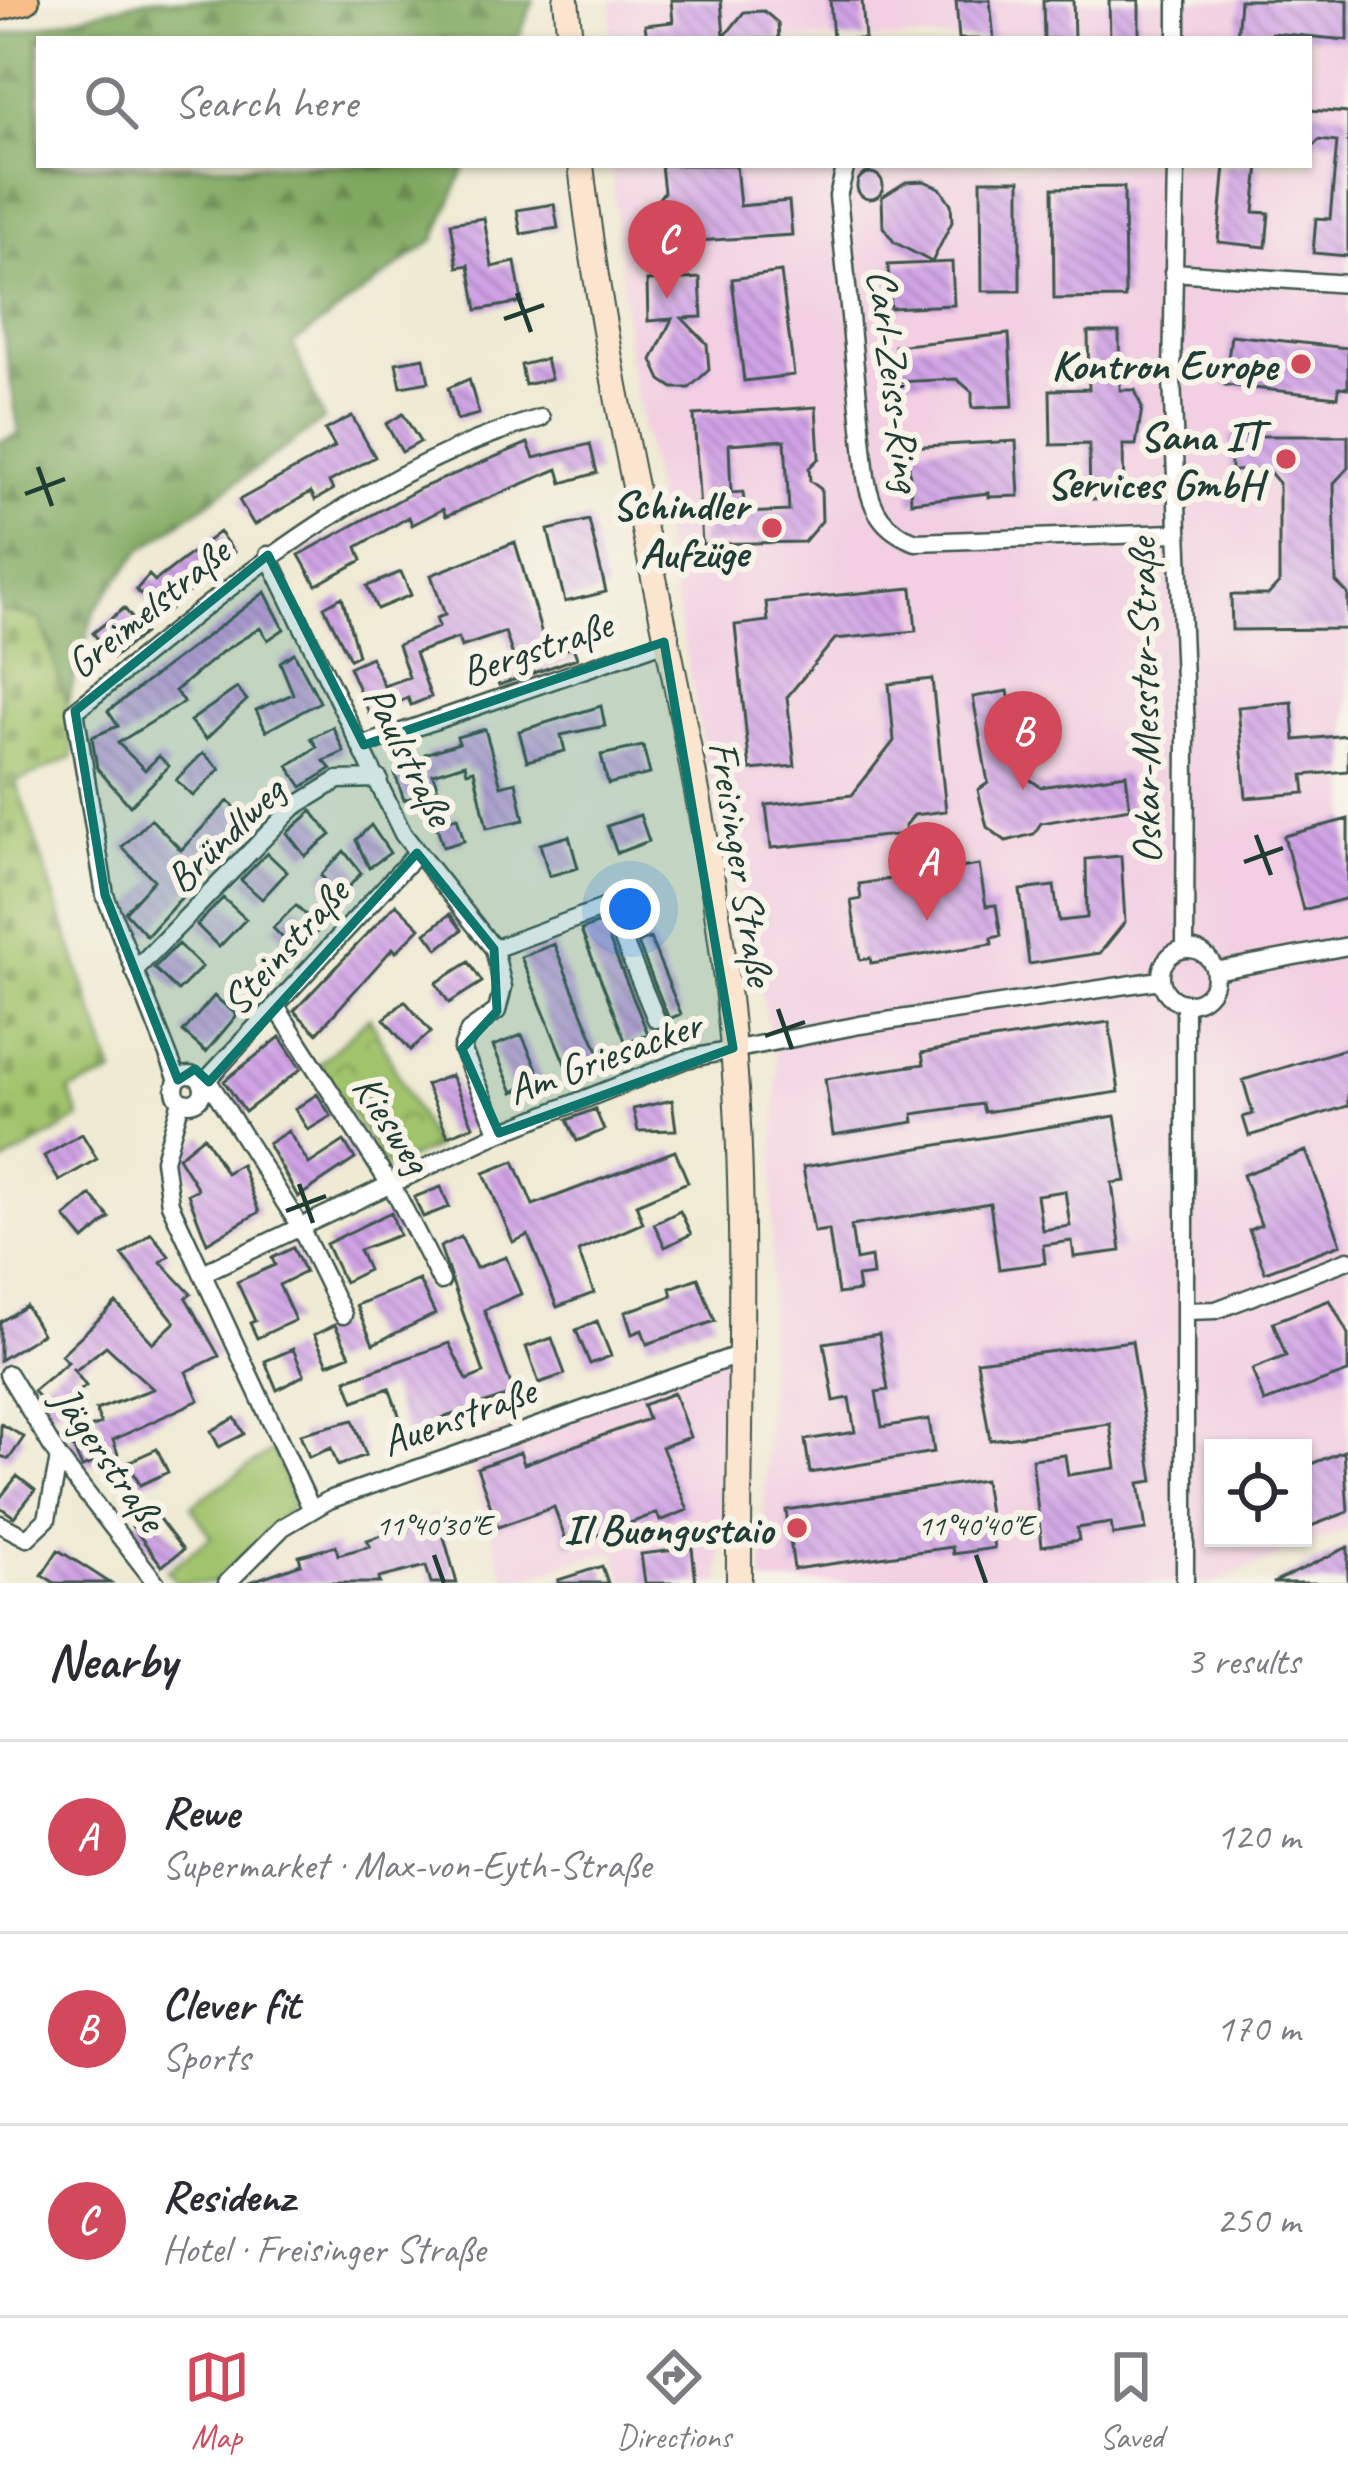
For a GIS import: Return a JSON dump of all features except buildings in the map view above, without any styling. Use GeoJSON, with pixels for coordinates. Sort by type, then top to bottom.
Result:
{"type":"FeatureCollection","features":[{"type":"Feature","properties":{"kind":"main road"},"geometry":{"type":"LineString","coordinates":[[0,6],[25,0]]}},
{"type":"Feature","properties":{"kind":"main road"},"geometry":{"type":"LineString","coordinates":[[566,0],[570,36]]}},
{"type":"Feature","properties":{"kind":"main road","name":"Freisinger Straße"},"geometry":{"type":"LineString","coordinates":[[581,168],[611,377],[704,851],[733,1048],[739,1583]]}},
{"type":"Feature","properties":{"kind":"street"},"geometry":{"type":"LineString","coordinates":[[1177,0],[1177,36]]}},
{"type":"Feature","properties":{"kind":"street","name":"Carl-Zeiss-Ring"},"geometry":{"type":"LineString","coordinates":[[846,168],[838,196],[866,477],[874,511],[886,526],[916,542],[1174,533]]}},
{"type":"Feature","properties":{"kind":"street","name":"Oskar-Messter-Straße"},"geometry":{"type":"LineString","coordinates":[[1171,171],[1174,533],[1186,731],[1185,948]]}},
{"type":"Feature","properties":{"kind":"street"},"geometry":{"type":"LineString","coordinates":[[1173,272],[1348,284]]}},
{"type":"Feature","properties":{"kind":"street","name":"Greimelstraße"},"geometry":{"type":"LineString","coordinates":[[178,1080],[104,895],[75,711],[268,555],[433,456],[472,438],[541,418]]}},
{"type":"Feature","properties":{"kind":"street","name":"Paulstraße"},"geometry":{"type":"LineString","coordinates":[[268,555],[417,853],[494,949]]}},
{"type":"Feature","properties":{"kind":"street","name":"Bergstraße"},"geometry":{"type":"LineString","coordinates":[[364,745],[664,642]]}},
{"type":"Feature","properties":{"kind":"street","name":"Bründlweg"},"geometry":{"type":"LineString","coordinates":[[134,970],[294,807],[338,781],[379,778]]}},
{"type":"Feature","properties":{"kind":"street","name":"Steinstraße"},"geometry":{"type":"LineString","coordinates":[[206,1084],[417,853]]}},
{"type":"Feature","properties":{"kind":"street"},"geometry":{"type":"LineString","coordinates":[[494,949],[609,906],[656,1019]]}},
{"type":"Feature","properties":{"kind":"street"},"geometry":{"type":"LineString","coordinates":[[1215,970],[1348,946]]}},
{"type":"Feature","properties":{"kind":"street"},"geometry":{"type":"LineString","coordinates":[[1185,948],[1207,956],[1215,970],[1208,994],[1185,1003],[1166,993],[1160,980],[1168,956],[1185,948]]}},
{"type":"Feature","properties":{"kind":"street","name":"Am Griesacker"},"geometry":{"type":"LineString","coordinates":[[494,949],[502,987],[497,1011],[469,1031],[462,1048],[499,1133]]}},
{"type":"Feature","properties":{"kind":"street","name":"Am Griesacker"},"geometry":{"type":"LineString","coordinates":[[203,1274],[298,1225],[620,1081],[733,1048],[1160,980]]}},
{"type":"Feature","properties":{"kind":"street"},"geometry":{"type":"LineString","coordinates":[[1185,1003],[1185,1583]]}},
{"type":"Feature","properties":{"kind":"street","name":"Kiesweg"},"geometry":{"type":"LineString","coordinates":[[277,1008],[389,1186],[441,1281]]}},
{"type":"Feature","properties":{"kind":"street"},"geometry":{"type":"LineString","coordinates":[[182,1101],[176,1095],[178,1080],[193,1076],[206,1084],[298,1225],[343,1315]]}},
{"type":"Feature","properties":{"kind":"street"},"geometry":{"type":"LineString","coordinates":[[182,1101],[198,1099],[206,1084]]}},
{"type":"Feature","properties":{"kind":"street"},"geometry":{"type":"LineString","coordinates":[[182,1101],[164,1160],[166,1182],[310,1508]]}},
{"type":"Feature","properties":{"kind":"street"},"geometry":{"type":"LineString","coordinates":[[1187,1311],[1216,1310],[1348,1261]]}},
{"type":"Feature","properties":{"kind":"street","name":"Auenstraße"},"geometry":{"type":"LineString","coordinates":[[226,1583],[253,1553],[310,1508],[739,1355]]}},
{"type":"Feature","properties":{"kind":"street","name":"Jägerstraße"},"geometry":{"type":"LineString","coordinates":[[8,1374],[59,1458],[156,1583]]}},
{"type":"Feature","properties":{"kind":"street"},"geometry":{"type":"LineString","coordinates":[[0,1524],[27,1538],[47,1519],[59,1458]]}},
{"type":"Feature","properties":{"kind":"highlighted area"},"geometry":{"type":"Polygon","coordinates":[[[268,555],[364,745],[664,642],[733,1048],[499,1133],[462,1049],[497,1011],[494,949],[417,853],[209,1082],[195,1069],[178,1080],[105,895],[75,711],[268,555]]]}},
{"type":"Feature","properties":{"kind":"shaded area"},"geometry":{"type":"Polygon","coordinates":[[[612,0],[1348,0],[1348,1528],[1312,1543],[1312,1439],[1204,1439],[1204,1547],[1302,1547],[1214,1583],[762,1583],[777,1060],[713,798],[629,358],[611,168],[1312,168],[1312,36],[610,36],[612,0]]]}},
{"type":"Feature","properties":{"kind":"shaded area"},"geometry":{"type":"Polygon","coordinates":[[[729,1341],[720,1583],[624,1583],[615,1551],[507,1582],[463,1446],[729,1341]]]}},
{"type":"Feature","properties":{"kind":"green space"},"geometry":{"type":"Polygon","coordinates":[[[146,0],[534,0],[519,36],[36,36],[36,168],[465,168],[435,239],[293,344],[324,420],[140,551],[95,609],[67,704],[40,618],[0,611],[0,441],[19,434],[0,312],[0,36],[146,0]]]}},
{"type":"Feature","properties":{"kind":"green space"},"geometry":{"type":"Polygon","coordinates":[[[0,611],[40,618],[67,704],[73,757],[16,782],[114,1074],[69,1091],[80,1118],[0,1165],[0,611]]]}},
{"type":"Feature","properties":{"kind":"green space"},"geometry":{"type":"Polygon","coordinates":[[[369,1017],[435,1148],[387,1168],[319,1064],[369,1017]]]}},
{"type":"Feature","properties":{"kind":"green space"},"geometry":{"type":"Polygon","coordinates":[[[274,1449],[293,1506],[214,1583],[177,1583],[167,1571],[211,1537],[191,1506],[274,1449]]]}},
{"type":"Feature","properties":{"kind":"place","name":"Residenz"},"geometry":{"type":"Point","coordinates":[667,299]}},
{"type":"Feature","properties":{"kind":"place","name":"Kontron Europe"},"geometry":{"type":"Point","coordinates":[1301,364]}},
{"type":"Feature","properties":{"kind":"place","name":"Sana IT Services GmbH"},"geometry":{"type":"Point","coordinates":[1286,459]}},
{"type":"Feature","properties":{"kind":"place","name":"Schindler Aufzüge"},"geometry":{"type":"Point","coordinates":[772,528]}},
{"type":"Feature","properties":{"kind":"place","name":"Clever fit"},"geometry":{"type":"Point","coordinates":[1023,790]}},
{"type":"Feature","properties":{"kind":"place","name":"Rewe"},"geometry":{"type":"Point","coordinates":[927,921]}},
{"type":"Feature","properties":{"kind":"place","name":"Il Buongustaio"},"geometry":{"type":"Point","coordinates":[797,1528]}}]}
